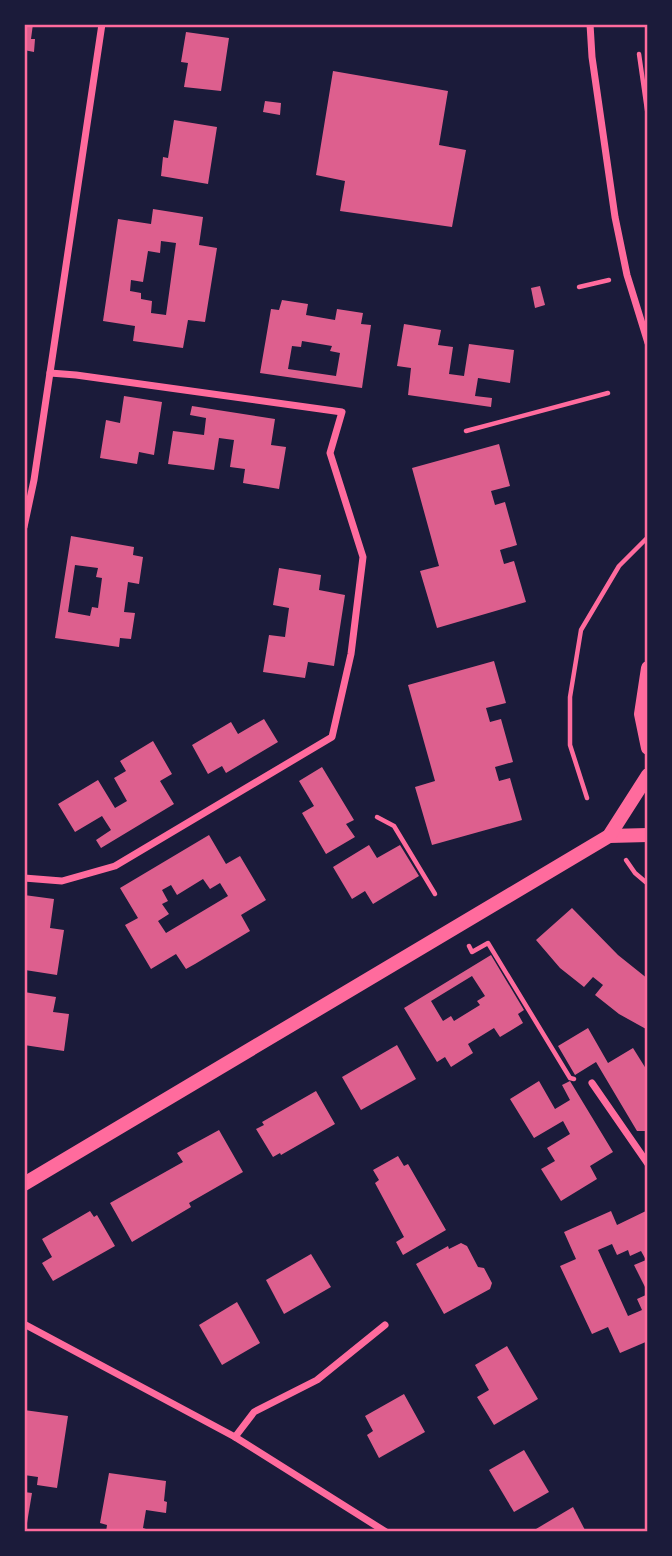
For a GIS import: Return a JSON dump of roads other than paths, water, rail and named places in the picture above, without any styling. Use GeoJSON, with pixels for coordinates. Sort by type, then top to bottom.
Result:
{"type":"FeatureCollection","features":[{"type":"Feature","properties":{"kind":"main road"},"geometry":{"type":"LineString","coordinates":[[648,668],[641,715],[648,748]]}},
{"type":"Feature","properties":{"kind":"main road"},"geometry":{"type":"LineString","coordinates":[[24,1184],[609,836],[648,775]]}},
{"type":"Feature","properties":{"kind":"main road"},"geometry":{"type":"LineString","coordinates":[[609,836],[648,835]]}},
{"type":"Feature","properties":{"kind":"street"},"geometry":{"type":"LineString","coordinates":[[24,527],[34,480],[102,24]]}},
{"type":"Feature","properties":{"kind":"street"},"geometry":{"type":"LineString","coordinates":[[590,24],[592,57],[615,217],[627,275],[648,343]]}},
{"type":"Feature","properties":{"kind":"street"},"geometry":{"type":"LineString","coordinates":[[24,878],[62,881],[115,866],[332,737],[351,654],[363,556],[330,453],[342,412],[50,373]]}},
{"type":"Feature","properties":{"kind":"street"},"geometry":{"type":"LineString","coordinates":[[24,480],[34,480]]}},
{"type":"Feature","properties":{"kind":"street"},"geometry":{"type":"LineString","coordinates":[[592,1083],[648,1164]]}},
{"type":"Feature","properties":{"kind":"street"},"geometry":{"type":"LineString","coordinates":[[24,1324],[235,1437],[386,1531]]}},
{"type":"Feature","properties":{"kind":"street"},"geometry":{"type":"LineString","coordinates":[[235,1437],[254,1412],[317,1380],[386,1325]]}}]}
